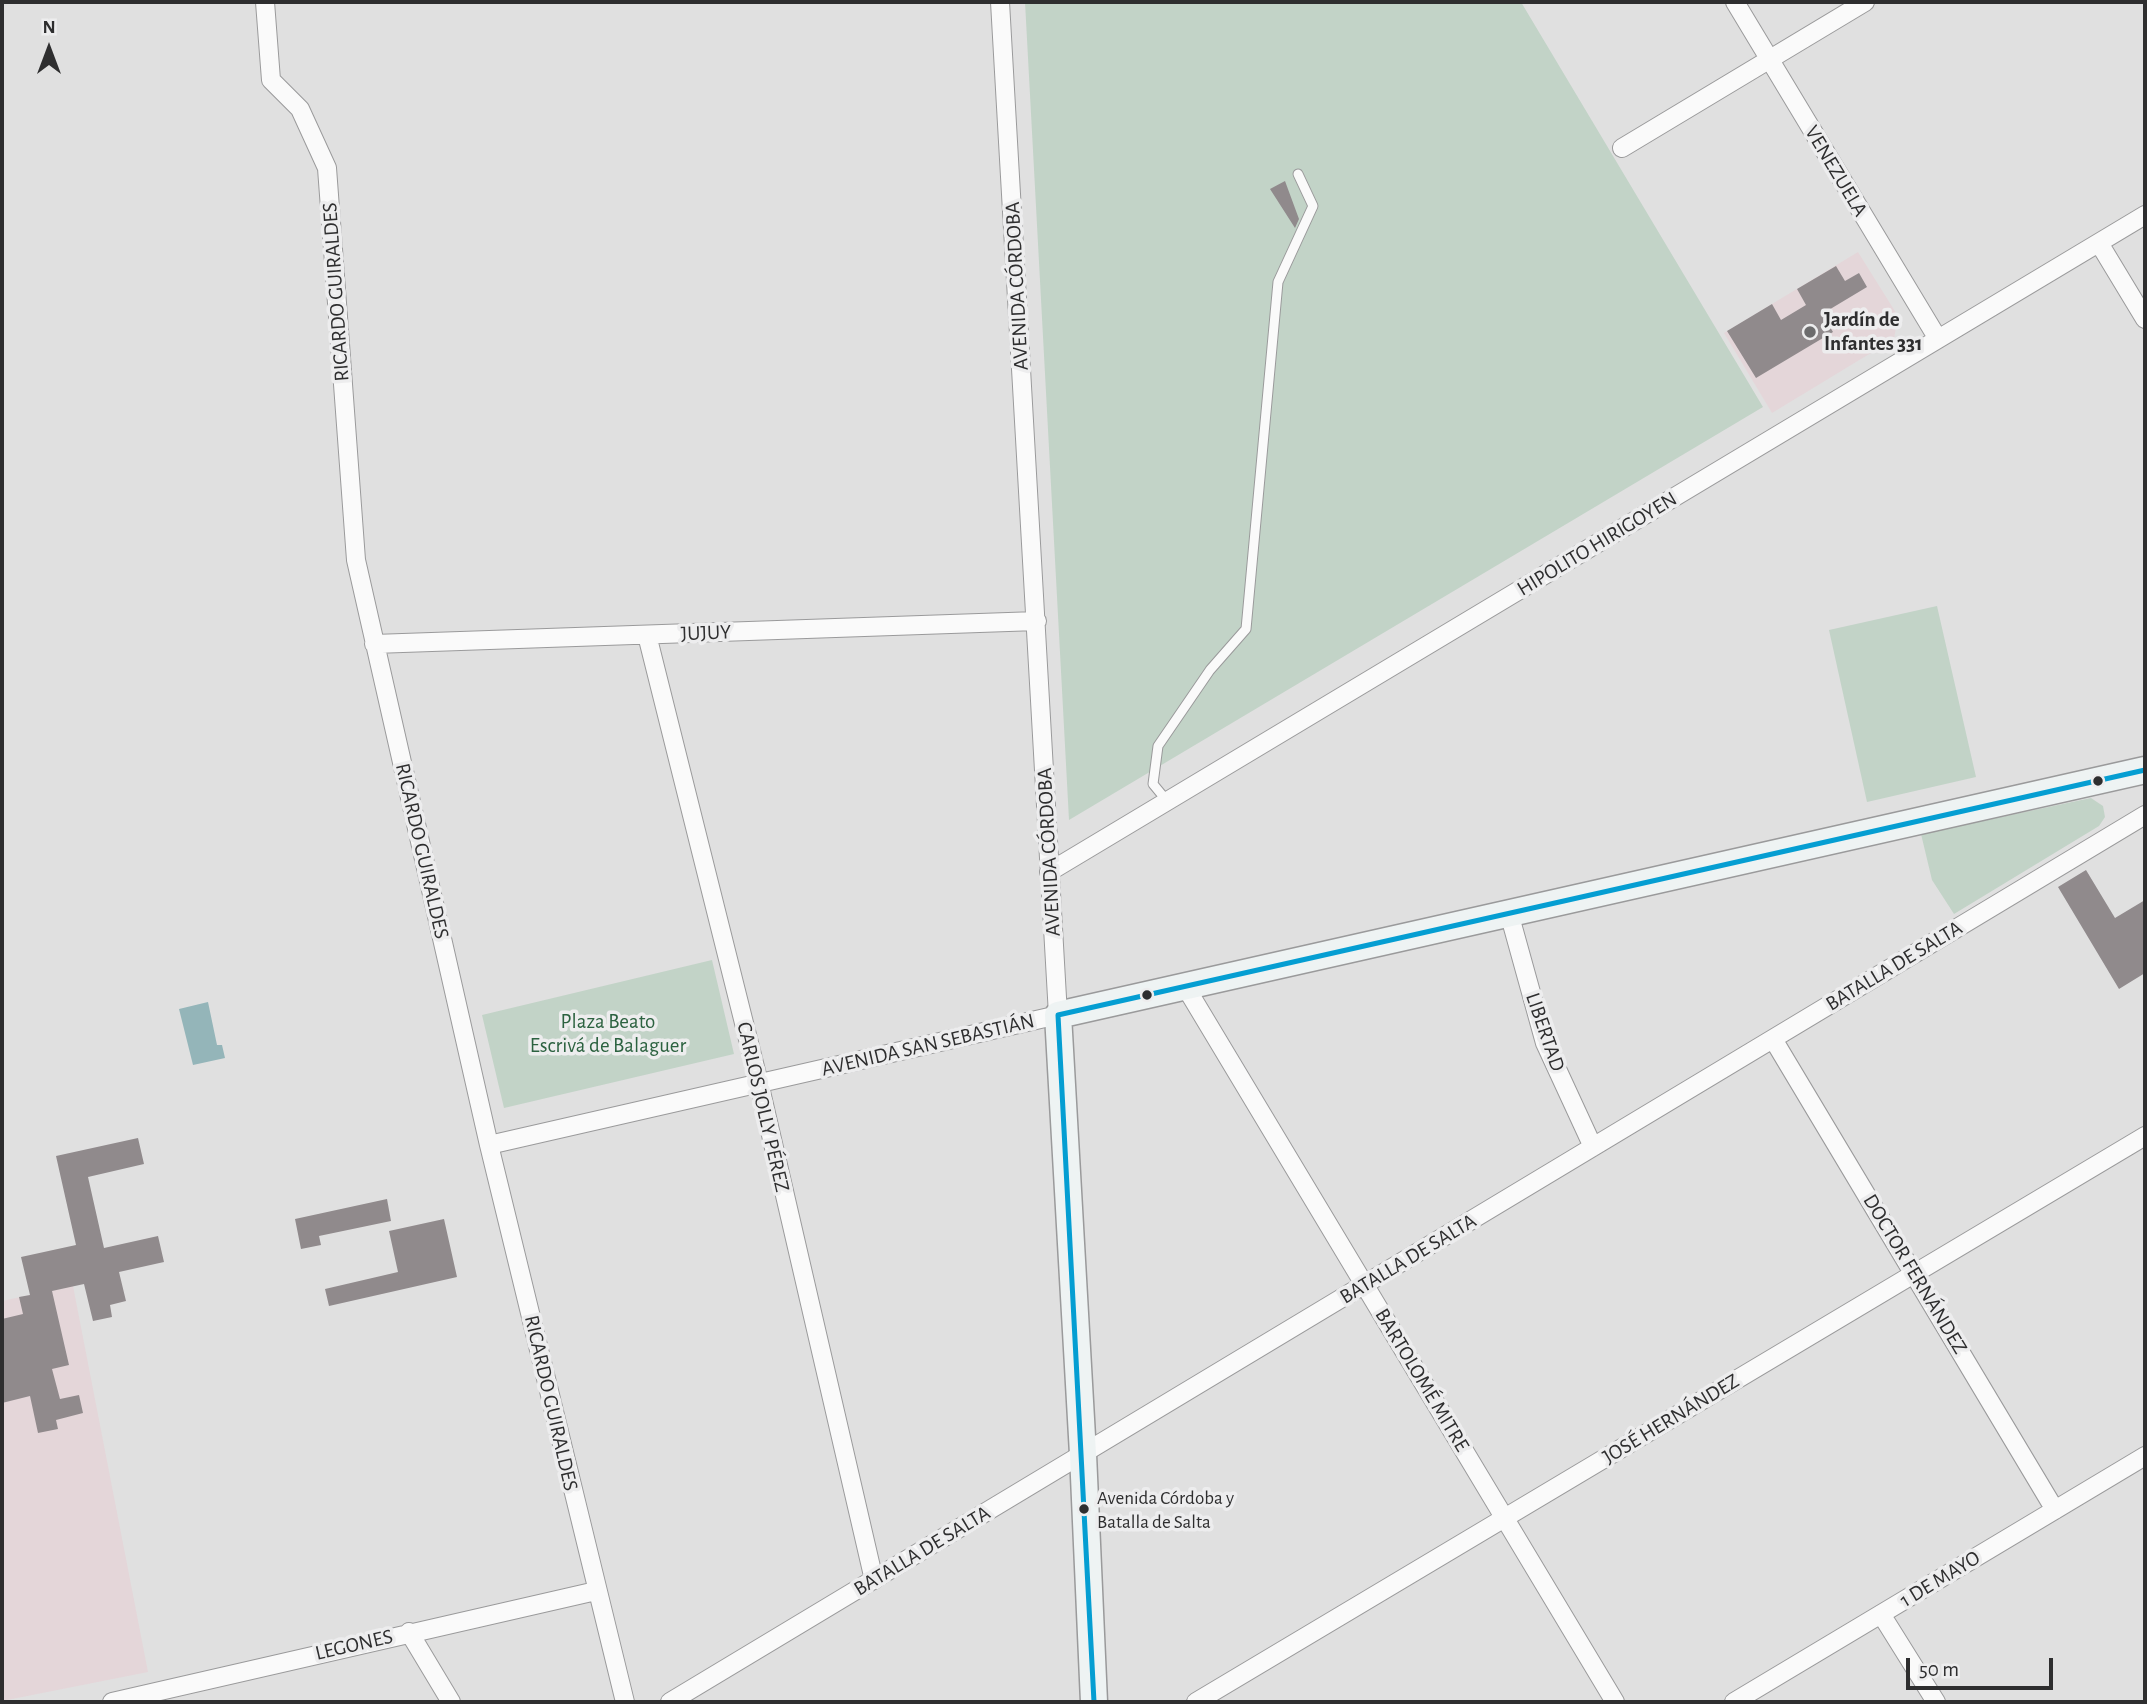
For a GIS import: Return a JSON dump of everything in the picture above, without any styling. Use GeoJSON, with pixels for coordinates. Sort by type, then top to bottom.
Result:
{"type":"FeatureCollection","features":[{"type":"Feature","properties":{"kind":"street","name":"RICARDO GUIRALDES"},"geometry":{"type":"LineString","coordinates":[[265,2],[271,80],[300,109],[327,168],[356,560],[489,1144],[625,1702]]}},
{"type":"Feature","properties":{"kind":"street","name":"AVENIDA CÓRDOBA"},"geometry":{"type":"LineString","coordinates":[[1000,2],[1037,621],[1094,1702]]}},
{"type":"Feature","properties":{"kind":"street","name":"VENEZUELA"},"geometry":{"type":"LineString","coordinates":[[1735,2],[1938,340]]}},
{"type":"Feature","properties":{"kind":"street"},"geometry":{"type":"LineString","coordinates":[[1622,148],[1865,2]]}},
{"type":"Feature","properties":{"kind":"street","name":"HIPOLITO HIRIGOYEN"},"geometry":{"type":"LineString","coordinates":[[1049,872],[2145,215]]}},
{"type":"Feature","properties":{"kind":"street"},"geometry":{"type":"LineString","coordinates":[[2099,243],[2145,319]]}},
{"type":"Feature","properties":{"kind":"street","name":"JUJUY"},"geometry":{"type":"LineString","coordinates":[[374,645],[1037,621]]}},
{"type":"Feature","properties":{"kind":"street","name":"CARLOS JOLLY PÉREZ"},"geometry":{"type":"LineString","coordinates":[[647,635],[758,1083],[874,1580]]}},
{"type":"Feature","properties":{"kind":"street","name":"AVENIDA SAN SEBASTIÁN"},"geometry":{"type":"LineString","coordinates":[[489,1144],[2145,770]]}},
{"type":"Feature","properties":{"kind":"street","name":"BATALLA DE SALTA"},"geometry":{"type":"LineString","coordinates":[[670,1702],[2145,815]]}},
{"type":"Feature","properties":{"kind":"street","name":"LIBERTAD"},"geometry":{"type":"LineString","coordinates":[[1509,913],[1545,1043],[1593,1147]]}},
{"type":"Feature","properties":{"kind":"street","name":"BARTOLOMÉ MITRE"},"geometry":{"type":"LineString","coordinates":[[1185,986],[1615,1702]]}},
{"type":"Feature","properties":{"kind":"street","name":"DOCTOR FERNÁNDEZ"},"geometry":{"type":"LineString","coordinates":[[1773,1039],[2055,1510]]}},
{"type":"Feature","properties":{"kind":"street","name":"JOSÉ HERNÁNDEZ"},"geometry":{"type":"LineString","coordinates":[[1196,1702],[2145,1136]]}},
{"type":"Feature","properties":{"kind":"street","name":"1 DE MAYO"},"geometry":{"type":"LineString","coordinates":[[1734,1702],[2145,1456]]}},
{"type":"Feature","properties":{"kind":"street","name":"LEGONES"},"geometry":{"type":"LineString","coordinates":[[112,1702],[596,1591]]}},
{"type":"Feature","properties":{"kind":"street"},"geometry":{"type":"LineString","coordinates":[[1881,1614],[1936,1702]]}},
{"type":"Feature","properties":{"kind":"street"},"geometry":{"type":"LineString","coordinates":[[409,1632],[451,1702]]}},
{"type":"Feature","properties":{"kind":"lane"},"geometry":{"type":"LineString","coordinates":[[1167,801],[1153,784],[1157,746],[1210,670],[1246,629],[1278,282],[1313,206],[1298,174]]}},
{"type":"Feature","properties":{"kind":"shaded area","name":"Jardín de Infantes 331"},"geometry":{"type":"Polygon","coordinates":[[[1858,252],[1898,316],[1894,339],[1772,413],[1724,333],[1858,252]]]}},
{"type":"Feature","properties":{"kind":"shaded area"},"geometry":{"type":"Polygon","coordinates":[[[73,1286],[148,1672],[2,1701],[2,1301],[73,1286]]]}},
{"type":"Feature","properties":{"kind":"green space"},"geometry":{"type":"Polygon","coordinates":[[[1025,2],[1521,2],[1763,407],[1069,820],[1025,2]]]}},
{"type":"Feature","properties":{"kind":"green space"},"geometry":{"type":"Polygon","coordinates":[[[1937,606],[1976,777],[1867,802],[1829,630],[1937,606]]]}},
{"type":"Feature","properties":{"kind":"green space"},"geometry":{"type":"Polygon","coordinates":[[[2091,798],[2103,806],[2105,817],[2099,826],[1954,914],[1932,880],[1921,834],[2091,798]]]}},
{"type":"Feature","properties":{"kind":"green space","name":"Plaza Beato Escrivá de Balaguer"},"geometry":{"type":"Polygon","coordinates":[[[712,960],[734,1054],[504,1108],[482,1015],[712,960]]]}},
{"type":"Feature","properties":{"kind":"water"},"geometry":{"type":"Polygon","coordinates":[[[208,1002],[217,1045],[222,1045],[225,1058],[193,1065],[179,1009],[208,1002]]]}},
{"type":"Feature","properties":{"kind":"building"},"geometry":{"type":"Polygon","coordinates":[[[1285,181],[1299,219],[1295,228],[1270,189],[1285,181]]]}},
{"type":"Feature","properties":{"kind":"building"},"geometry":{"type":"Polygon","coordinates":[[[1836,266],[1845,281],[1859,273],[1867,287],[1822,314],[1833,332],[1756,378],[1727,331],[1772,304],[1781,320],[1806,305],[1797,289],[1836,266]]]}},
{"type":"Feature","properties":{"kind":"building"},"geometry":{"type":"Polygon","coordinates":[[[2086,870],[2115,918],[2145,900],[2145,973],[2119,989],[2058,887],[2086,870]]]}},
{"type":"Feature","properties":{"kind":"building"},"geometry":{"type":"Polygon","coordinates":[[[138,1138],[144,1164],[88,1177],[104,1248],[158,1236],[164,1262],[119,1272],[126,1301],[110,1305],[112,1317],[93,1321],[84,1284],[52,1291],[69,1365],[52,1369],[60,1399],[79,1395],[83,1413],[56,1420],[58,1429],[38,1433],[30,1396],[2,1403],[2,1319],[23,1314],[19,1297],[30,1295],[21,1257],[76,1245],[56,1156],[138,1138]]]}},
{"type":"Feature","properties":{"kind":"building"},"geometry":{"type":"Polygon","coordinates":[[[387,1199],[391,1221],[319,1236],[321,1245],[301,1249],[295,1219],[387,1199]]]}},
{"type":"Feature","properties":{"kind":"building"},"geometry":{"type":"Polygon","coordinates":[[[444,1219],[457,1277],[329,1306],[325,1289],[398,1272],[389,1231],[444,1219]]]}},
{"type":"Feature","properties":{"kind":"transit line"},"geometry":{"type":"LineString","coordinates":[[1094,1702],[1058,1015],[2145,770]]}},
{"type":"Feature","properties":{"kind":"place","name":"Jardín de Infantes 331"},"geometry":{"type":"Point","coordinates":[1810,332]}},
{"type":"Feature","properties":{"kind":"place","name":"Avenida Córdoba y Batalla de Salta"},"geometry":{"type":"Point","coordinates":[1084,1509]}}]}
